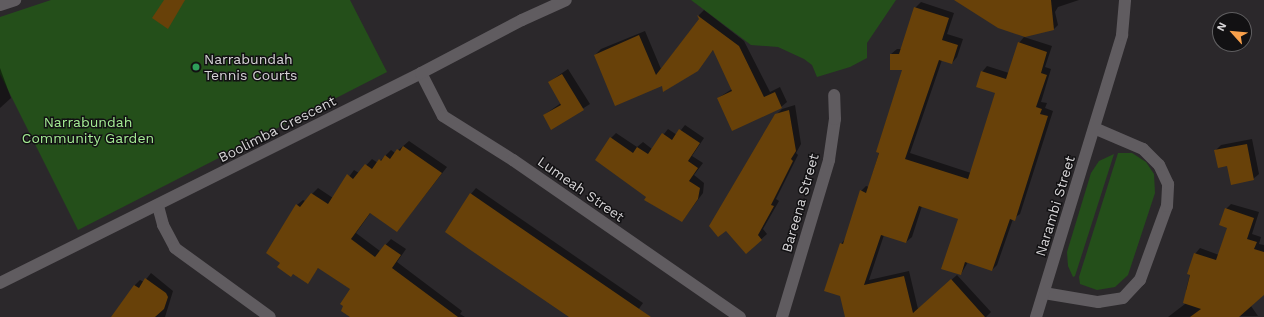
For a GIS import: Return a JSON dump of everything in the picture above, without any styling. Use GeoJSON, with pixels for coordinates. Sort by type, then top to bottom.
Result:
{"type":"FeatureCollection","features":[{"type":"Feature","properties":{"kind":"street"},"geometry":{"type":"LineString","coordinates":[[0,5],[15,0]]}},
{"type":"Feature","properties":{"kind":"street","name":"Boolimba Crescent"},"geometry":{"type":"LineString","coordinates":[[0,283],[158,206],[421,73],[522,20],[566,0]]}},
{"type":"Feature","properties":{"kind":"street","name":"Narambi Street"},"geometry":{"type":"LineString","coordinates":[[1036,317],[1122,35],[1125,0]]}},
{"type":"Feature","properties":{"kind":"street","name":"Lumeah Street"},"geometry":{"type":"LineString","coordinates":[[421,73],[443,116],[513,160],[740,317]]}},
{"type":"Feature","properties":{"kind":"street","name":"Bareena Street"},"geometry":{"type":"LineString","coordinates":[[782,317],[829,160],[835,119],[834,95]]}},
{"type":"Feature","properties":{"kind":"street"},"geometry":{"type":"LineString","coordinates":[[1044,293],[1098,302],[1124,298],[1140,280],[1167,206],[1168,184],[1159,165],[1143,149],[1094,128]]}},
{"type":"Feature","properties":{"kind":"street"},"geometry":{"type":"LineString","coordinates":[[158,206],[163,225],[174,248],[270,317]]}},
{"type":"Feature","properties":{"kind":"green space","name":"Narrabundah Community Garden"},"geometry":{"type":"Polygon","coordinates":[[[51,0],[350,0],[387,72],[78,230],[0,74],[0,17],[51,0]]]}},
{"type":"Feature","properties":{"kind":"green space"},"geometry":{"type":"Polygon","coordinates":[[[691,0],[896,0],[867,43],[867,58],[850,67],[817,77],[812,65],[804,59],[778,47],[751,45],[691,0]]]}},
{"type":"Feature","properties":{"kind":"green space"},"geometry":{"type":"Polygon","coordinates":[[[1118,153],[1132,153],[1146,162],[1154,174],[1155,193],[1128,275],[1115,287],[1097,290],[1080,284],[1079,277],[1118,153]]]}},
{"type":"Feature","properties":{"kind":"green space"},"geometry":{"type":"Polygon","coordinates":[[[1114,154],[1075,276],[1073,277],[1068,266],[1067,252],[1091,173],[1099,161],[1114,154]]]}},
{"type":"Feature","properties":{"kind":"building"},"geometry":{"type":"Polygon","coordinates":[[[164,0],[185,0],[168,29],[152,18],[164,0]]]}},
{"type":"Feature","properties":{"kind":"building"},"geometry":{"type":"Polygon","coordinates":[[[954,0],[1051,0],[1054,30],[1025,37],[998,28],[954,0]]]}},
{"type":"Feature","properties":{"kind":"building"},"geometry":{"type":"Polygon","coordinates":[[[914,7],[949,18],[942,40],[958,45],[952,64],[939,60],[905,159],[968,179],[995,93],[976,87],[981,71],[1006,79],[1018,42],[1047,52],[1041,73],[1047,75],[1036,107],[1042,109],[1040,114],[1048,116],[1015,221],[1010,219],[992,271],[965,262],[961,275],[941,269],[958,219],[919,206],[906,243],[881,235],[864,285],[904,276],[913,313],[951,279],[985,317],[845,317],[840,296],[824,291],[840,243],[843,244],[860,190],[866,193],[879,153],[876,152],[902,70],[890,70],[890,54],[899,54],[914,7]]]}},
{"type":"Feature","properties":{"kind":"building"},"geometry":{"type":"Polygon","coordinates":[[[697,15],[739,46],[764,97],[775,92],[782,108],[732,131],[717,98],[732,91],[713,50],[698,71],[663,92],[662,86],[615,106],[594,55],[639,35],[656,75],[699,19],[697,15]]]}},
{"type":"Feature","properties":{"kind":"building"},"geometry":{"type":"Polygon","coordinates":[[[562,74],[584,110],[551,130],[543,115],[561,105],[548,82],[562,74]]]}},
{"type":"Feature","properties":{"kind":"building"},"geometry":{"type":"Polygon","coordinates":[[[789,110],[796,151],[791,159],[793,161],[771,205],[774,206],[758,235],[762,240],[746,254],[726,231],[718,237],[709,226],[775,114],[789,110]]]}},
{"type":"Feature","properties":{"kind":"building"},"geometry":{"type":"Polygon","coordinates":[[[679,129],[700,143],[688,161],[698,168],[689,181],[700,188],[698,199],[682,222],[644,200],[646,197],[595,160],[610,137],[633,153],[637,147],[648,154],[662,133],[672,140],[679,129]]]}},
{"type":"Feature","properties":{"kind":"building"},"geometry":{"type":"Polygon","coordinates":[[[1247,144],[1254,180],[1231,185],[1227,166],[1218,168],[1214,150],[1247,144]]]}},
{"type":"Feature","properties":{"kind":"building"},"geometry":{"type":"Polygon","coordinates":[[[403,146],[442,173],[397,232],[370,213],[351,239],[375,257],[385,244],[401,255],[392,268],[458,317],[350,317],[341,311],[343,306],[340,304],[350,289],[318,268],[308,284],[293,274],[291,277],[277,267],[280,263],[266,253],[296,204],[300,207],[311,193],[328,204],[347,174],[353,179],[365,164],[372,169],[379,159],[381,161],[385,155],[390,159],[397,149],[400,151],[403,146]]]}},
{"type":"Feature","properties":{"kind":"building"},"geometry":{"type":"Polygon","coordinates":[[[470,193],[651,317],[569,317],[469,249],[445,232],[470,193]]]}},
{"type":"Feature","properties":{"kind":"building"},"geometry":{"type":"Polygon","coordinates":[[[1225,208],[1254,218],[1247,239],[1257,242],[1254,249],[1264,252],[1264,295],[1239,317],[1190,317],[1201,309],[1183,303],[1190,275],[1187,274],[1194,253],[1216,260],[1227,228],[1219,225],[1225,208]]]}},
{"type":"Feature","properties":{"kind":"building"},"geometry":{"type":"Polygon","coordinates":[[[145,278],[166,293],[168,297],[164,309],[155,317],[111,317],[134,285],[139,288],[145,278]]]}},
{"type":"Feature","properties":{"kind":"place","name":"Narrabundah Tennis Courts"},"geometry":{"type":"Point","coordinates":[196,67]}}]}
